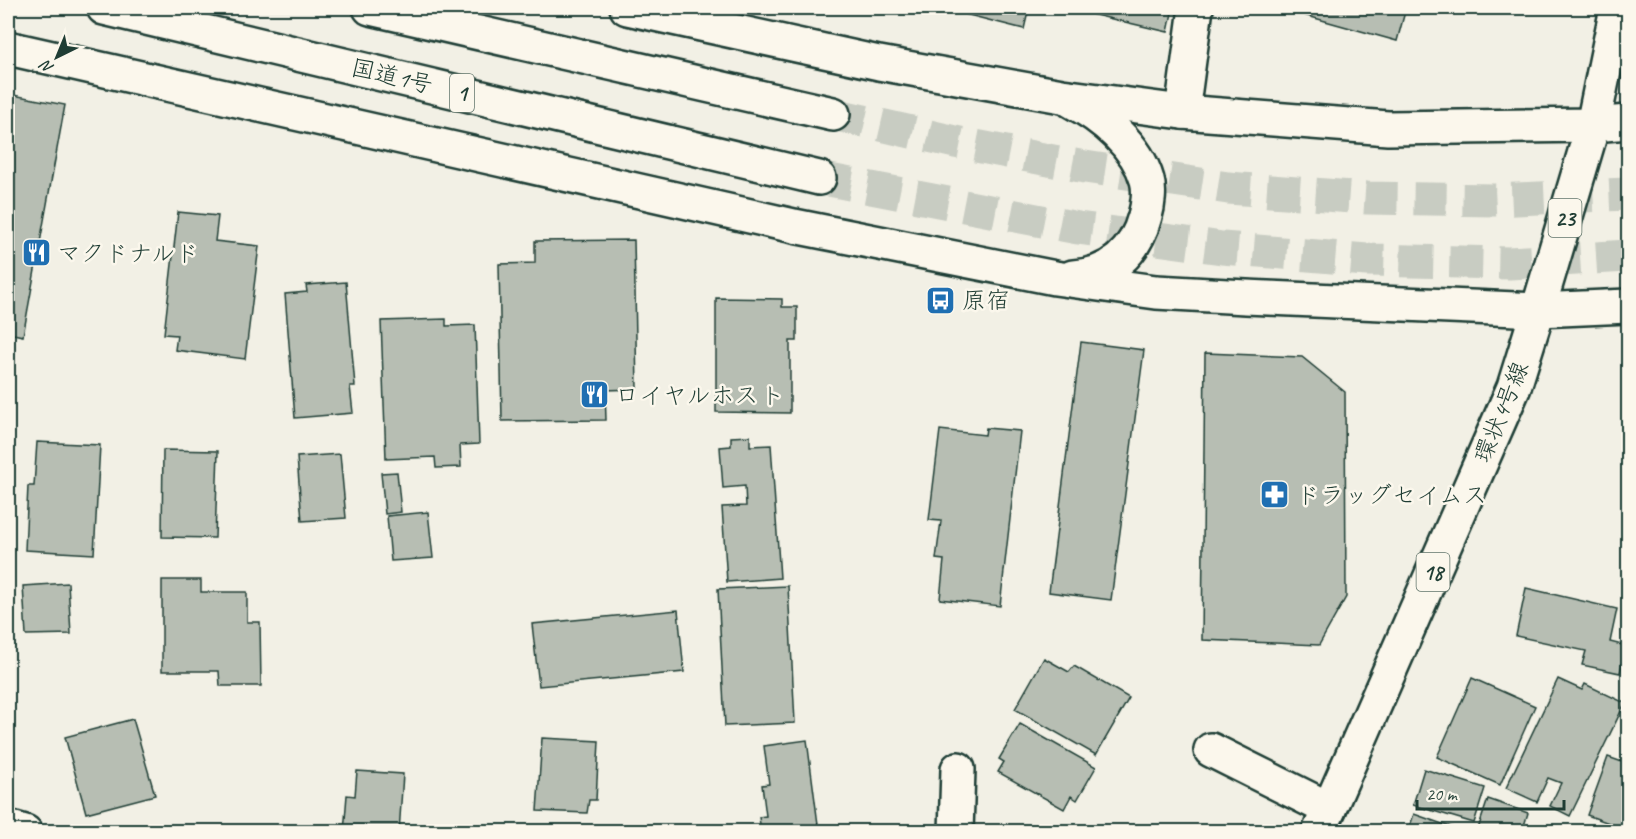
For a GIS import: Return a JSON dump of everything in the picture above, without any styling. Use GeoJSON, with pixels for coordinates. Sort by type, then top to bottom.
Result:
{"type":"FeatureCollection","features":[{"type":"Feature","properties":{"kind":"main road","name":"国道1号"},"geometry":{"type":"LineString","coordinates":[[104,8],[819,178]]}},
{"type":"Feature","properties":{"kind":"main road"},"geometry":{"type":"LineString","coordinates":[[370,8],[832,114]]}},
{"type":"Feature","properties":{"kind":"main road"},"geometry":{"type":"LineString","coordinates":[[627,8],[879,63],[1062,96],[1182,112],[1388,128],[1593,125],[1629,122]]}},
{"type":"Feature","properties":{"kind":"main road"},"geometry":{"type":"LineString","coordinates":[[1182,112],[1196,8]]}},
{"type":"Feature","properties":{"kind":"main road","name":"環状4号線"},"geometry":{"type":"LineString","coordinates":[[1324,820],[1514,387],[1593,125],[1617,8]]}},
{"type":"Feature","properties":{"kind":"main road"},"geometry":{"type":"LineString","coordinates":[[8,48],[794,226],[1054,278],[1156,292],[1538,310],[1629,306]]}},
{"type":"Feature","properties":{"kind":"main road"},"geometry":{"type":"LineString","coordinates":[[1054,278],[1085,276],[1109,268],[1128,253],[1142,229],[1148,207],[1147,180],[1135,155],[1092,111],[1062,96]]}},
{"type":"Feature","properties":{"kind":"main road"},"geometry":{"type":"LineString","coordinates":[[1211,750],[1324,820]]}},
{"type":"Feature","properties":{"kind":"main road"},"geometry":{"type":"LineString","coordinates":[[956,831],[958,769]]}},
{"type":"Feature","properties":{"kind":"main road"},"geometry":{"type":"LineString","coordinates":[[8,827],[25,831]]}},
{"type":"Feature","properties":{"kind":"building"},"geometry":{"type":"Polygon","coordinates":[[[941,8],[1029,8],[1024,29],[941,8]]]}},
{"type":"Feature","properties":{"kind":"building"},"geometry":{"type":"Polygon","coordinates":[[[1065,8],[1173,8],[1168,32],[1065,8]]]}},
{"type":"Feature","properties":{"kind":"building"},"geometry":{"type":"Polygon","coordinates":[[[1295,8],[1406,8],[1397,41],[1293,12],[1295,8]]]}},
{"type":"Feature","properties":{"kind":"building"},"geometry":{"type":"Polygon","coordinates":[[[8,94],[65,105],[23,336],[8,333],[8,94]]]}},
{"type":"Feature","properties":{"kind":"building"},"geometry":{"type":"Polygon","coordinates":[[[178,212],[218,216],[215,241],[259,246],[245,359],[175,350],[177,335],[164,334],[178,212]]]}},
{"type":"Feature","properties":{"kind":"building"},"geometry":{"type":"Polygon","coordinates":[[[634,240],[637,389],[605,390],[606,420],[502,421],[499,264],[535,263],[535,241],[634,240]]]}},
{"type":"Feature","properties":{"kind":"building"},"geometry":{"type":"Polygon","coordinates":[[[346,282],[355,386],[350,386],[353,413],[295,418],[285,294],[307,292],[306,285],[346,282]]]}},
{"type":"Feature","properties":{"kind":"building"},"geometry":{"type":"Polygon","coordinates":[[[716,298],[782,299],[782,307],[797,307],[797,341],[790,341],[790,413],[716,412],[716,298]]]}},
{"type":"Feature","properties":{"kind":"building"},"geometry":{"type":"Polygon","coordinates":[[[446,319],[446,326],[475,325],[479,444],[460,445],[461,467],[436,468],[435,457],[386,459],[381,321],[446,319]]]}},
{"type":"Feature","properties":{"kind":"building"},"geometry":{"type":"Polygon","coordinates":[[[1081,342],[1144,350],[1111,600],[1049,592],[1081,342]]]}},
{"type":"Feature","properties":{"kind":"building","name":"ドラッグセイムス"},"geometry":{"type":"Polygon","coordinates":[[[1205,353],[1302,357],[1345,392],[1346,597],[1319,645],[1202,640],[1205,353]]]}},
{"type":"Feature","properties":{"kind":"building"},"geometry":{"type":"Polygon","coordinates":[[[986,428],[1020,431],[1000,606],[940,599],[944,560],[936,559],[941,521],[929,520],[940,430],[985,435],[986,428]]]}},
{"type":"Feature","properties":{"kind":"building"},"geometry":{"type":"Polygon","coordinates":[[[750,436],[750,446],[771,445],[780,578],[727,582],[722,507],[746,506],[745,486],[723,488],[720,447],[731,446],[731,437],[750,436]]]}},
{"type":"Feature","properties":{"kind":"building"},"geometry":{"type":"Polygon","coordinates":[[[37,442],[100,445],[94,554],[25,550],[28,486],[34,486],[37,442]]]}},
{"type":"Feature","properties":{"kind":"building"},"geometry":{"type":"Polygon","coordinates":[[[163,450],[218,451],[215,538],[162,537],[163,450]]]}},
{"type":"Feature","properties":{"kind":"building"},"geometry":{"type":"Polygon","coordinates":[[[340,454],[346,518],[302,521],[297,457],[340,454]]]}},
{"type":"Feature","properties":{"kind":"building"},"geometry":{"type":"Polygon","coordinates":[[[397,472],[401,512],[385,514],[381,473],[397,472]]]}},
{"type":"Feature","properties":{"kind":"building"},"geometry":{"type":"Polygon","coordinates":[[[428,512],[433,558],[391,561],[387,516],[428,512]]]}},
{"type":"Feature","properties":{"kind":"building"},"geometry":{"type":"Polygon","coordinates":[[[162,580],[201,580],[201,592],[247,592],[247,622],[260,622],[261,686],[220,686],[219,671],[162,671],[162,580]]]}},
{"type":"Feature","properties":{"kind":"building"},"geometry":{"type":"Polygon","coordinates":[[[68,583],[71,634],[26,635],[23,586],[68,583]]]}},
{"type":"Feature","properties":{"kind":"building"},"geometry":{"type":"Polygon","coordinates":[[[788,586],[795,723],[725,726],[718,589],[788,586]]]}},
{"type":"Feature","properties":{"kind":"building"},"geometry":{"type":"Polygon","coordinates":[[[1526,588],[1617,609],[1610,642],[1626,646],[1620,673],[1582,665],[1586,651],[1516,636],[1526,588]]]}},
{"type":"Feature","properties":{"kind":"building"},"geometry":{"type":"Polygon","coordinates":[[[678,610],[684,672],[539,686],[532,624],[678,610]]]}},
{"type":"Feature","properties":{"kind":"building"},"geometry":{"type":"Polygon","coordinates":[[[1044,658],[1069,672],[1074,666],[1129,698],[1096,755],[1015,709],[1044,658]]]}},
{"type":"Feature","properties":{"kind":"building"},"geometry":{"type":"Polygon","coordinates":[[[1472,678],[1535,706],[1500,785],[1437,757],[1472,678]]]}},
{"type":"Feature","properties":{"kind":"building"},"geometry":{"type":"Polygon","coordinates":[[[1558,679],[1582,690],[1585,684],[1625,703],[1570,816],[1550,806],[1561,783],[1548,778],[1537,802],[1506,788],[1558,679]]]}},
{"type":"Feature","properties":{"kind":"building"},"geometry":{"type":"Polygon","coordinates":[[[133,719],[155,795],[86,813],[65,737],[133,719]]]}},
{"type":"Feature","properties":{"kind":"building"},"geometry":{"type":"Polygon","coordinates":[[[1020,724],[1096,767],[1077,800],[1071,796],[1064,809],[998,772],[1004,762],[999,759],[1020,724]]]}},
{"type":"Feature","properties":{"kind":"building"},"geometry":{"type":"Polygon","coordinates":[[[542,738],[599,741],[596,800],[589,800],[587,813],[537,811],[542,738]]]}},
{"type":"Feature","properties":{"kind":"building"},"geometry":{"type":"Polygon","coordinates":[[[807,740],[819,832],[761,832],[759,817],[766,816],[762,785],[769,784],[764,746],[807,740]]]}},
{"type":"Feature","properties":{"kind":"building"},"geometry":{"type":"Polygon","coordinates":[[[1608,757],[1628,764],[1628,830],[1587,815],[1608,757]]]}},
{"type":"Feature","properties":{"kind":"building"},"geometry":{"type":"Polygon","coordinates":[[[1424,769],[1485,788],[1474,823],[1413,805],[1424,769]]]}},
{"type":"Feature","properties":{"kind":"building"},"geometry":{"type":"Polygon","coordinates":[[[357,771],[403,774],[399,832],[344,832],[347,795],[355,796],[357,771]]]}},
{"type":"Feature","properties":{"kind":"building"},"geometry":{"type":"Polygon","coordinates":[[[1488,799],[1528,813],[1522,832],[1477,832],[1488,799]]]}},
{"type":"Feature","properties":{"kind":"building"},"geometry":{"type":"Polygon","coordinates":[[[1414,814],[1465,832],[1408,832],[1414,814]]]}},
{"type":"Feature","properties":{"kind":"tunnel"},"geometry":{"type":"LineString","coordinates":[[833,114],[955,142],[1085,167],[1228,188],[1367,198],[1495,200],[1628,194]]}},
{"type":"Feature","properties":{"kind":"tunnel"},"geometry":{"type":"LineString","coordinates":[[819,178],[1078,228],[1222,248],[1367,260],[1509,263],[1628,256]]}},
{"type":"Feature","properties":{"kind":"place","name":"マクドナルド"},"geometry":{"type":"Point","coordinates":[36,253]}},
{"type":"Feature","properties":{"kind":"place","name":"原宿"},"geometry":{"type":"Point","coordinates":[941,300]}},
{"type":"Feature","properties":{"kind":"place","name":"ロイヤルホスト"},"geometry":{"type":"Point","coordinates":[594,395]}},
{"type":"Feature","properties":{"kind":"place","name":"ドラッグセイムス"},"geometry":{"type":"Point","coordinates":[1275,495]}}]}
